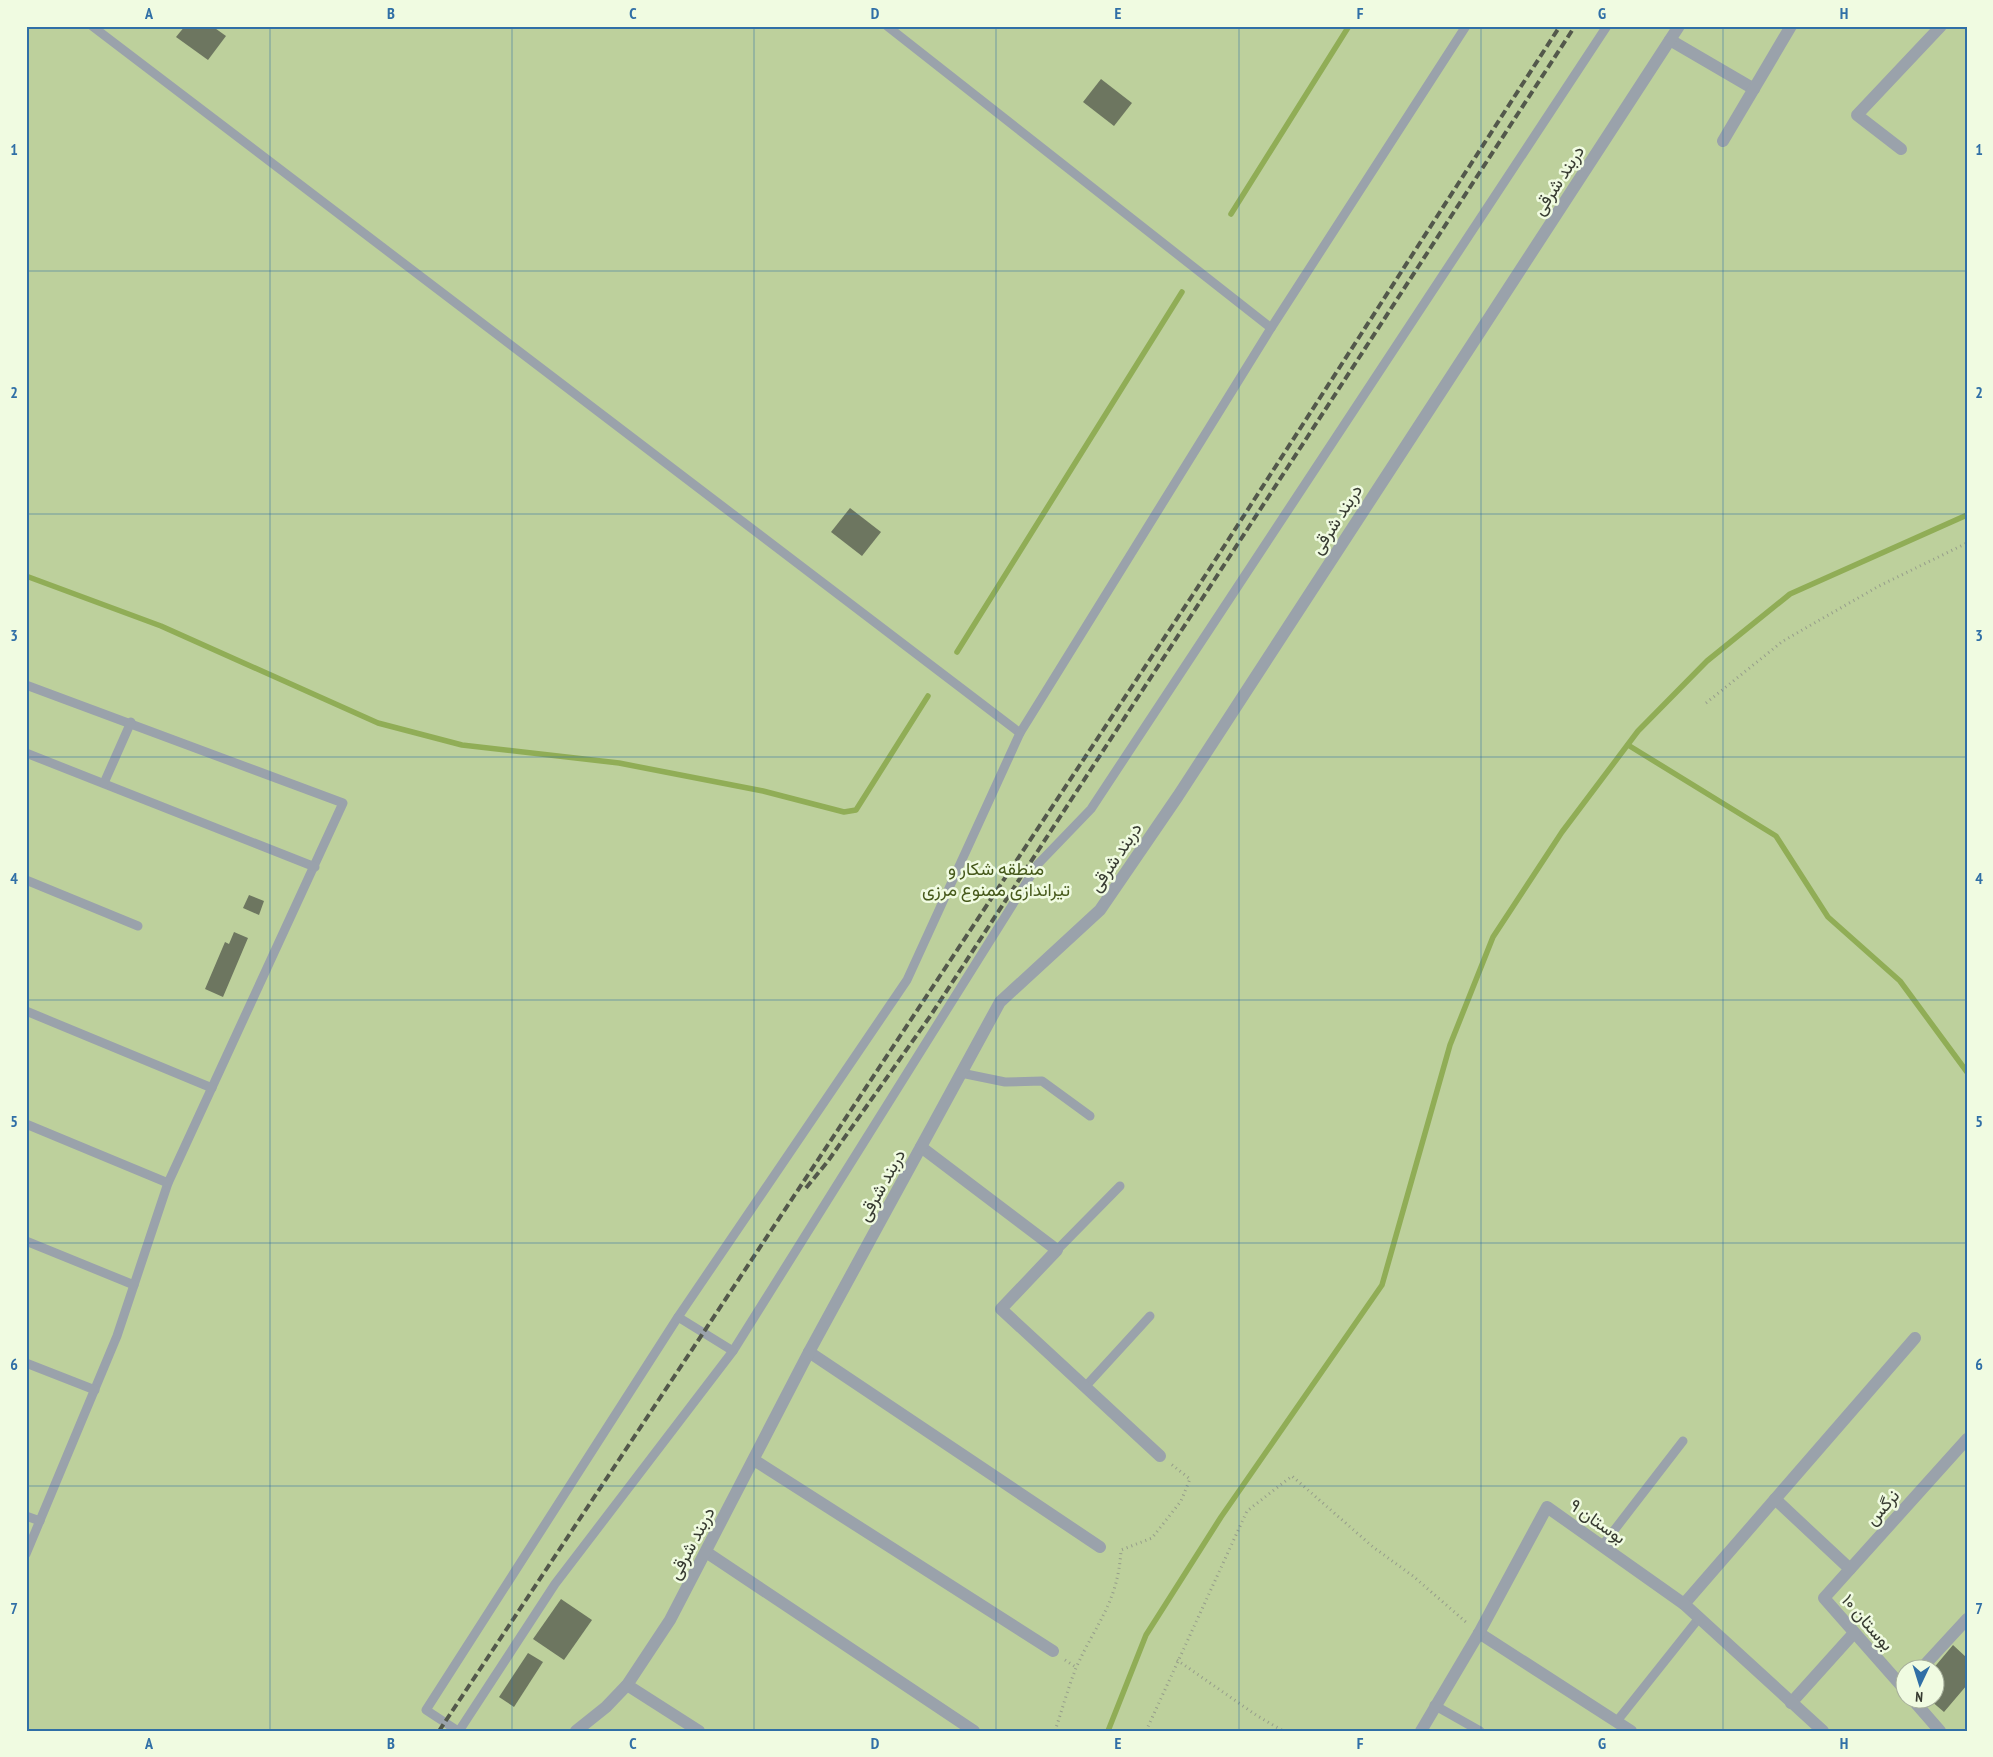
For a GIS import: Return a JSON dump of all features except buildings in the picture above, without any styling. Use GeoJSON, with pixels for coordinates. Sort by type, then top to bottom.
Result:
{"type":"FeatureCollection","features":[{"type":"Feature","properties":{"kind":"street","name":"دربند شرقی"},"geometry":{"type":"LineString","coordinates":[[576,1731],[606,1707],[627,1685],[670,1620],[809,1352],[1000,1002],[1100,910],[1183,787],[1679,26]]}},
{"type":"Feature","properties":{"kind":"street"},"geometry":{"type":"LineString","coordinates":[[1723,141],[1791,26]]}},
{"type":"Feature","properties":{"kind":"street"},"geometry":{"type":"LineString","coordinates":[[1901,150],[1856,114],[1941,26]]}},
{"type":"Feature","properties":{"kind":"street"},"geometry":{"type":"LineString","coordinates":[[1670,40],[1754,89]]}},
{"type":"Feature","properties":{"kind":"street"},"geometry":{"type":"LineString","coordinates":[[922,1146],[1057,1250],[1001,1309],[1160,1456]]}},
{"type":"Feature","properties":{"kind":"street"},"geometry":{"type":"LineString","coordinates":[[1684,1604],[1915,1338]]}},
{"type":"Feature","properties":{"kind":"street"},"geometry":{"type":"LineString","coordinates":[[809,1352],[1100,1547]]}},
{"type":"Feature","properties":{"kind":"street","name":"نرگس"},"geometry":{"type":"LineString","coordinates":[[1824,1598],[1967,1439]]}},
{"type":"Feature","properties":{"kind":"street"},"geometry":{"type":"LineString","coordinates":[[754,1460],[1053,1651]]}},
{"type":"Feature","properties":{"kind":"street"},"geometry":{"type":"LineString","coordinates":[[1774,1499],[1850,1569]]}},
{"type":"Feature","properties":{"kind":"street","name":"بوستان ۹"},"geometry":{"type":"LineString","coordinates":[[1421,1731],[1434,1705],[1479,1633],[1547,1507],[1684,1604],[1823,1731]]}},
{"type":"Feature","properties":{"kind":"street"},"geometry":{"type":"LineString","coordinates":[[706,1552],[974,1731]]}},
{"type":"Feature","properties":{"kind":"street","name":"بوستان ۱۰"},"geometry":{"type":"LineString","coordinates":[[1824,1598],[1896,1678]]}},
{"type":"Feature","properties":{"kind":"street"},"geometry":{"type":"LineString","coordinates":[[1929,1660],[1967,1619]]}},
{"type":"Feature","properties":{"kind":"street"},"geometry":{"type":"LineString","coordinates":[[1479,1633],[1631,1731]]}},
{"type":"Feature","properties":{"kind":"street"},"geometry":{"type":"LineString","coordinates":[[1791,1703],[1854,1633]]}},
{"type":"Feature","properties":{"kind":"street"},"geometry":{"type":"LineString","coordinates":[[627,1685],[698,1731]]}},
{"type":"Feature","properties":{"kind":"street"},"geometry":{"type":"LineString","coordinates":[[1922,1710],[1940,1731]]}},
{"type":"Feature","properties":{"kind":"lane"},"geometry":{"type":"LineString","coordinates":[[92,26],[1020,733]]}},
{"type":"Feature","properties":{"kind":"lane"},"geometry":{"type":"LineString","coordinates":[[887,26],[1272,328]]}},
{"type":"Feature","properties":{"kind":"lane"},"geometry":{"type":"LineString","coordinates":[[1466,26],[1272,328],[1020,733],[907,980],[678,1317],[426,1710],[458,1731],[555,1584],[733,1350],[1038,864],[1092,809],[1607,26]]}},
{"type":"Feature","properties":{"kind":"lane"},"geometry":{"type":"LineString","coordinates":[[26,685],[131,722],[343,803],[168,1183],[118,1336],[26,1554]]}},
{"type":"Feature","properties":{"kind":"lane"},"geometry":{"type":"LineString","coordinates":[[104,783],[131,722]]}},
{"type":"Feature","properties":{"kind":"lane"},"geometry":{"type":"LineString","coordinates":[[26,753],[315,867]]}},
{"type":"Feature","properties":{"kind":"lane"},"geometry":{"type":"LineString","coordinates":[[26,880],[138,926]]}},
{"type":"Feature","properties":{"kind":"lane"},"geometry":{"type":"LineString","coordinates":[[26,1011],[212,1088]]}},
{"type":"Feature","properties":{"kind":"lane"},"geometry":{"type":"LineString","coordinates":[[961,1073],[1005,1082],[1042,1081],[1090,1116]]}},
{"type":"Feature","properties":{"kind":"lane"},"geometry":{"type":"LineString","coordinates":[[26,1124],[168,1183]]}},
{"type":"Feature","properties":{"kind":"lane"},"geometry":{"type":"LineString","coordinates":[[1057,1250],[1120,1186]]}},
{"type":"Feature","properties":{"kind":"lane"},"geometry":{"type":"LineString","coordinates":[[26,1241],[134,1285]]}},
{"type":"Feature","properties":{"kind":"lane"},"geometry":{"type":"LineString","coordinates":[[1085,1387],[1150,1316]]}},
{"type":"Feature","properties":{"kind":"lane"},"geometry":{"type":"LineString","coordinates":[[678,1317],[733,1350]]}},
{"type":"Feature","properties":{"kind":"lane"},"geometry":{"type":"LineString","coordinates":[[26,1363],[95,1390]]}},
{"type":"Feature","properties":{"kind":"lane"},"geometry":{"type":"LineString","coordinates":[[1602,1546],[1683,1441]]}},
{"type":"Feature","properties":{"kind":"lane"},"geometry":{"type":"LineString","coordinates":[[26,1516],[40,1521]]}},
{"type":"Feature","properties":{"kind":"lane"},"geometry":{"type":"LineString","coordinates":[[1617,1721],[1699,1618]]}},
{"type":"Feature","properties":{"kind":"lane"},"geometry":{"type":"LineString","coordinates":[[1434,1705],[1480,1731]]}},
{"type":"Feature","properties":{"kind":"path"},"geometry":{"type":"LineString","coordinates":[[1706,703],[1783,641],[1879,586],[1967,543]]}},
{"type":"Feature","properties":{"kind":"path"},"geometry":{"type":"LineString","coordinates":[[1055,1731],[1077,1668],[1107,1612],[1120,1575],[1122,1550],[1152,1538],[1181,1501],[1190,1479],[1160,1456]]}},
{"type":"Feature","properties":{"kind":"path"},"geometry":{"type":"LineString","coordinates":[[1146,1731],[1247,1511],[1292,1476],[1373,1547],[1413,1576],[1479,1633]]}},
{"type":"Feature","properties":{"kind":"path"},"geometry":{"type":"LineString","coordinates":[[1178,1660],[1256,1716],[1283,1731]]}},
{"type":"Feature","properties":{"kind":"green space","name":"منطقه شکار و تیراندازی ممنوع مرزی"},"geometry":{"type":"Polygon","coordinates":[[[26,26],[1967,26],[1967,1731],[26,1731],[26,26]]]}},
{"type":"Feature","properties":{"kind":"waterway"},"geometry":{"type":"LineString","coordinates":[[1231,214],[1349,26]]}},
{"type":"Feature","properties":{"kind":"waterway"},"geometry":{"type":"LineString","coordinates":[[957,652],[1182,292]]}},
{"type":"Feature","properties":{"kind":"waterway"},"geometry":{"type":"LineString","coordinates":[[1108,1731],[1146,1635],[1221,1517],[1382,1285],[1450,1045],[1493,937],[1562,832],[1638,731],[1707,661],[1790,594],[1967,515]]}},
{"type":"Feature","properties":{"kind":"waterway"},"geometry":{"type":"LineString","coordinates":[[26,576],[161,626],[378,723],[462,745],[619,763],[763,791],[844,812],[856,810],[928,696]]}},
{"type":"Feature","properties":{"kind":"waterway"},"geometry":{"type":"LineString","coordinates":[[1628,745],[1776,836],[1828,917],[1900,981],[1967,1072]]}},
{"type":"Feature","properties":{"kind":"railway"},"geometry":{"type":"LineString","coordinates":[[439,1731],[1192,596],[1560,26]]}},
{"type":"Feature","properties":{"kind":"railway"},"geometry":{"type":"LineString","coordinates":[[806,1188],[828,1161],[931,1015],[1575,26]]}}]}
